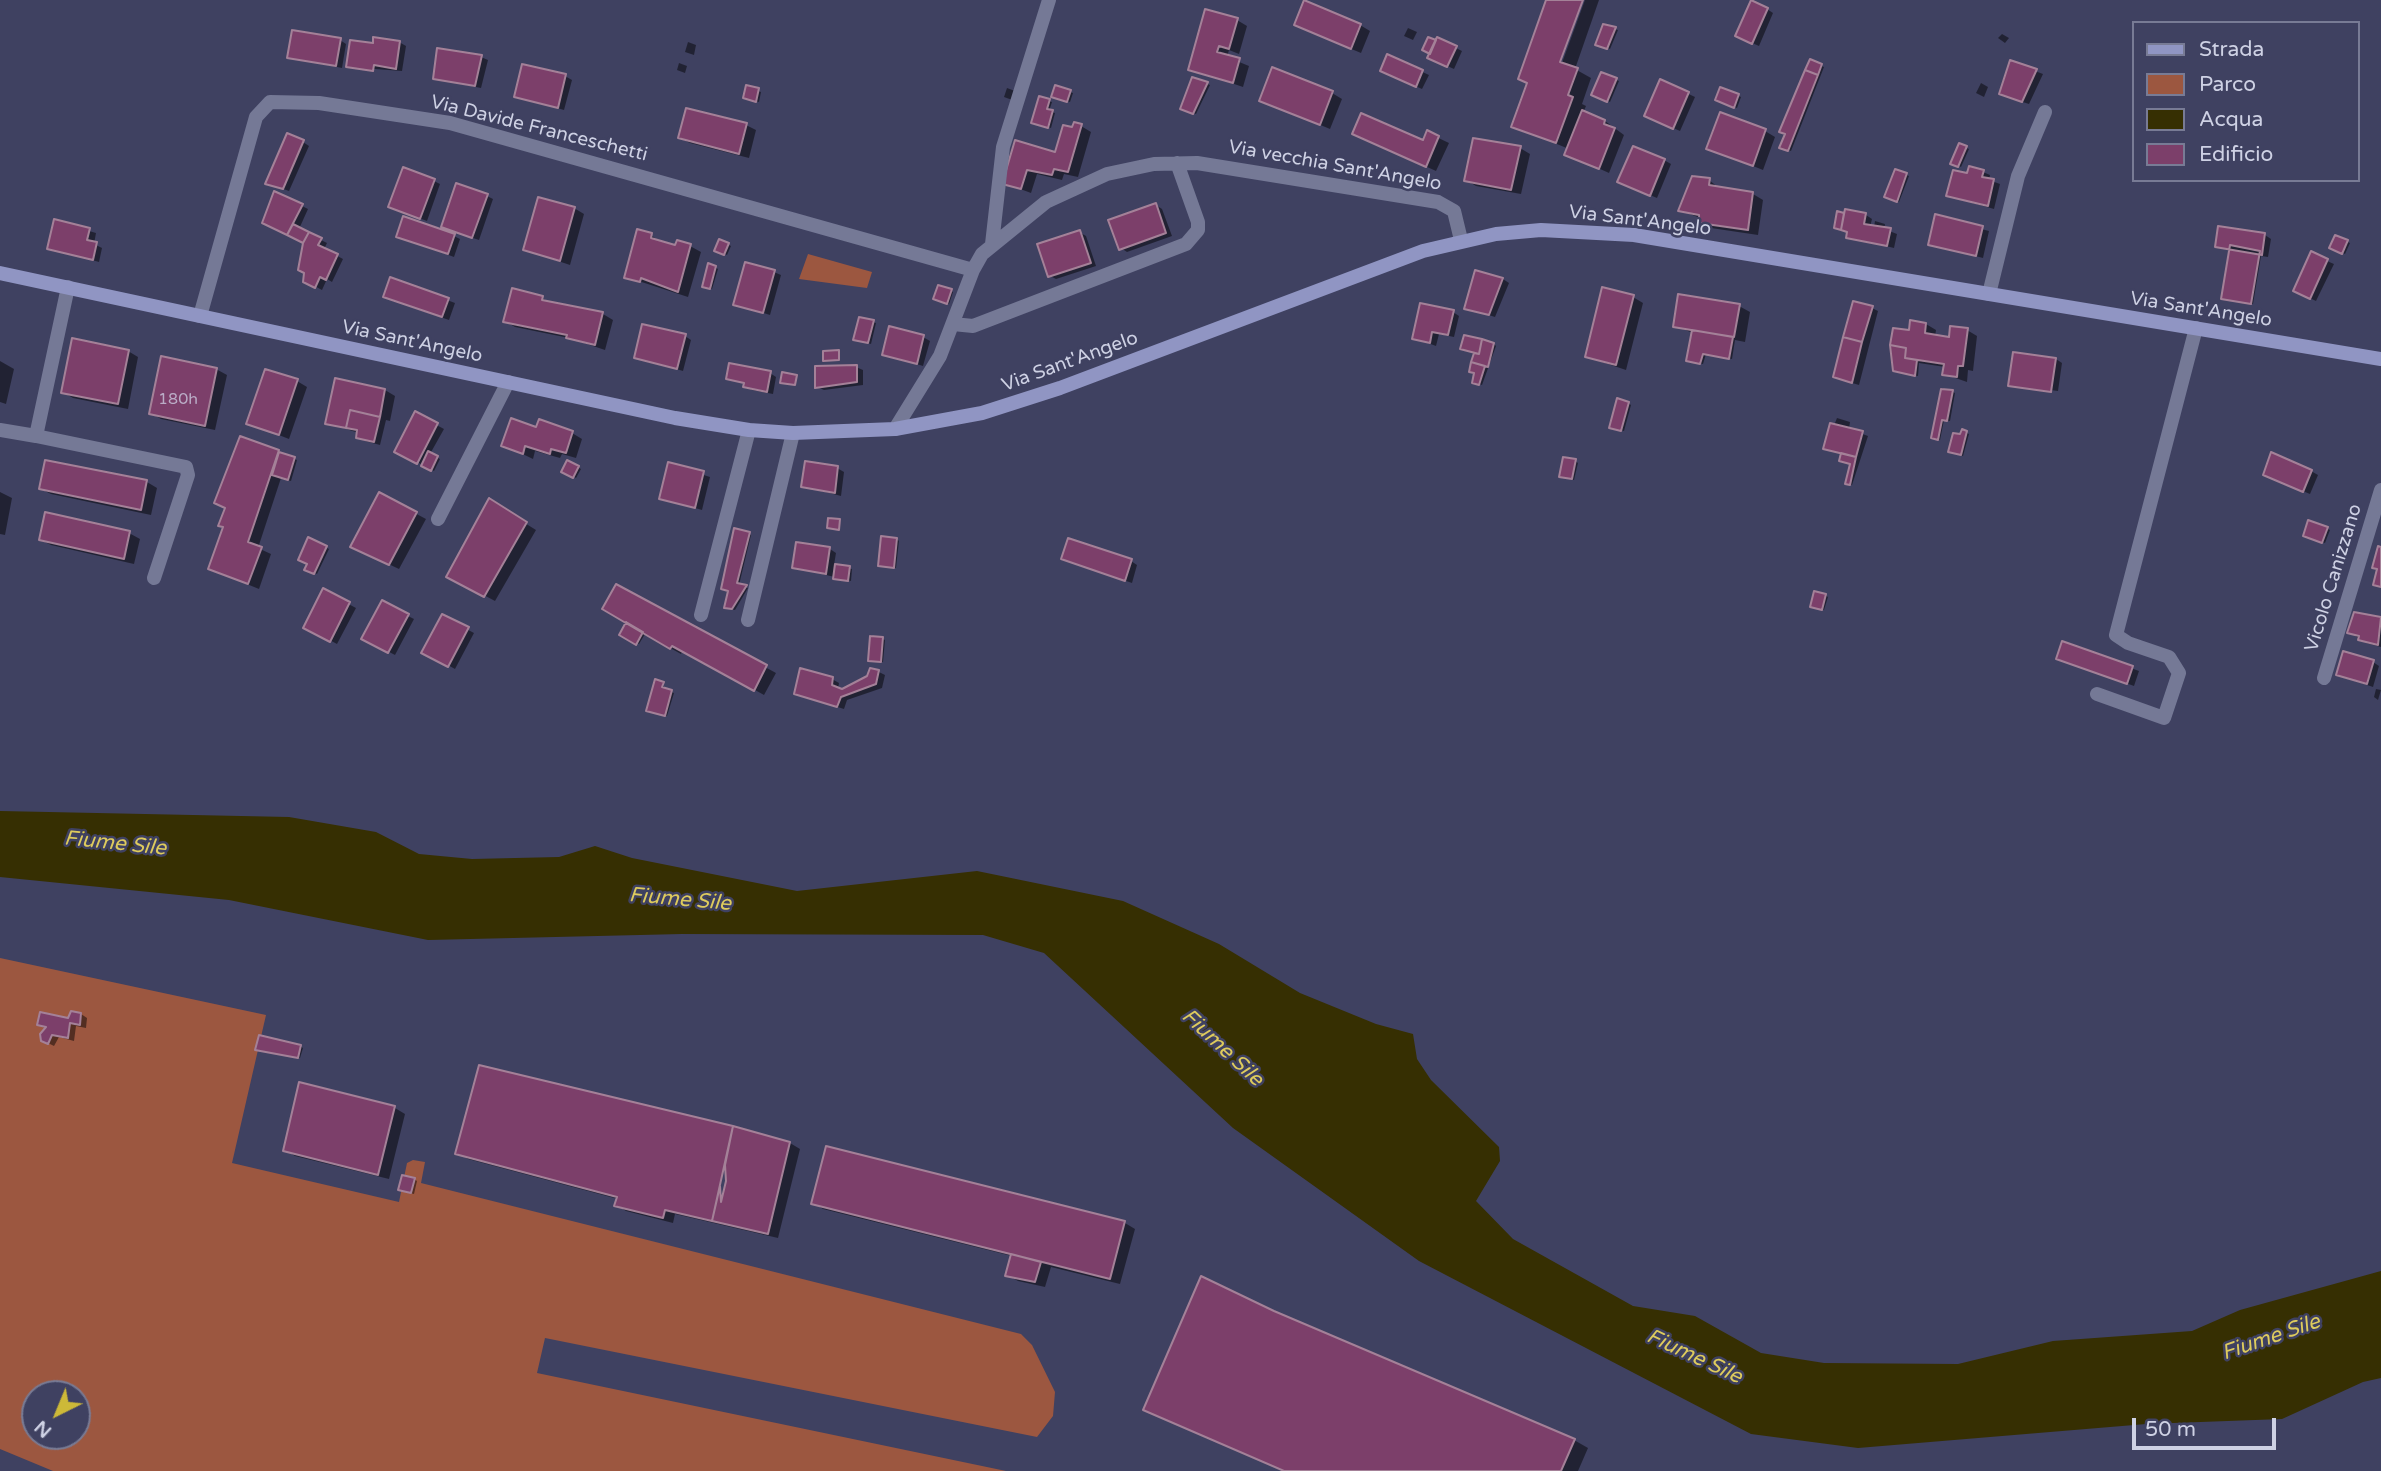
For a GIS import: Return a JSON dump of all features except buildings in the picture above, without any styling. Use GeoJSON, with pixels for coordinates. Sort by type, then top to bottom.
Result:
{"type":"FeatureCollection","features":[{"type":"Feature","properties":{"kind":"street","name":"Via vecchia Sant'Angelo"},"geometry":{"type":"LineString","coordinates":[[992,244],[1003,147],[1049,0]]}},
{"type":"Feature","properties":{"kind":"street","name":"Via Davide Franceschetti"},"geometry":{"type":"LineString","coordinates":[[200,316],[256,117],[270,102],[319,103],[450,123],[973,270]]}},
{"type":"Feature","properties":{"kind":"street"},"geometry":{"type":"LineString","coordinates":[[1989,294],[2018,176],[2045,112]]}},
{"type":"Feature","properties":{"kind":"street","name":"Via vecchia Sant'Angelo"},"geometry":{"type":"LineString","coordinates":[[895,429],[912,398],[934,369],[973,270],[992,244],[1046,202],[1081,184],[1133,167],[1177,163],[1219,165],[1444,203],[1454,211],[1461,240]]}},
{"type":"Feature","properties":{"kind":"street"},"geometry":{"type":"LineString","coordinates":[[953,324],[973,326],[1186,244],[1198,230],[1198,222],[1177,163]]}},
{"type":"Feature","properties":{"kind":"street","name":"Via Sant'Angelo"},"geometry":{"type":"LineString","coordinates":[[0,273],[508,382],[748,430],[793,433],[895,429],[942,422],[1027,400],[1353,276],[1461,240],[1529,231],[1600,232],[2381,359]]}},
{"type":"Feature","properties":{"kind":"street"},"geometry":{"type":"LineString","coordinates":[[36,436],[68,287]]}},
{"type":"Feature","properties":{"kind":"street"},"geometry":{"type":"LineString","coordinates":[[2097,694],[2164,718],[2179,673],[2169,657],[2128,643],[2116,635],[2196,328]]}},
{"type":"Feature","properties":{"kind":"street"},"geometry":{"type":"LineString","coordinates":[[438,519],[508,382]]}},
{"type":"Feature","properties":{"kind":"street"},"geometry":{"type":"LineString","coordinates":[[0,429],[186,467],[188,475],[154,578]]}},
{"type":"Feature","properties":{"kind":"street"},"geometry":{"type":"LineString","coordinates":[[701,615],[748,430]]}},
{"type":"Feature","properties":{"kind":"street"},"geometry":{"type":"LineString","coordinates":[[748,620],[793,433]]}},
{"type":"Feature","properties":{"kind":"street","name":"Vicolo Canizzano"},"geometry":{"type":"LineString","coordinates":[[2324,678],[2381,490]]}},
{"type":"Feature","properties":{"kind":"green space"},"geometry":{"type":"Polygon","coordinates":[[[808,254],[872,272],[867,288],[799,279],[808,254]]]}},
{"type":"Feature","properties":{"kind":"green space"},"geometry":{"type":"Polygon","coordinates":[[[0,958],[266,1015],[232,1163],[399,1202],[407,1163],[413,1160],[425,1162],[421,1183],[1021,1334],[1032,1345],[1055,1392],[1053,1416],[1037,1437],[545,1338],[537,1373],[1006,1471],[53,1471],[0,1449],[0,958]]]}},
{"type":"Feature","properties":{"kind":"water","name":"Fiume Sile"},"geometry":{"type":"Polygon","coordinates":[[[0,811],[289,817],[376,832],[419,854],[472,859],[559,857],[595,846],[632,858],[797,891],[977,871],[1123,901],[1219,944],[1300,993],[1376,1024],[1413,1034],[1417,1059],[1431,1080],[1499,1147],[1500,1161],[1476,1201],[1513,1239],[1633,1306],[1695,1316],[1761,1353],[1824,1363],[1958,1364],[2053,1341],[2192,1331],[2240,1310],[2381,1271],[2381,1378],[2363,1382],[2282,1419],[2146,1424],[1858,1448],[1751,1434],[1419,1261],[1233,1128],[1044,953],[983,935],[682,934],[428,940],[229,900],[0,877],[0,811]]]}}]}
